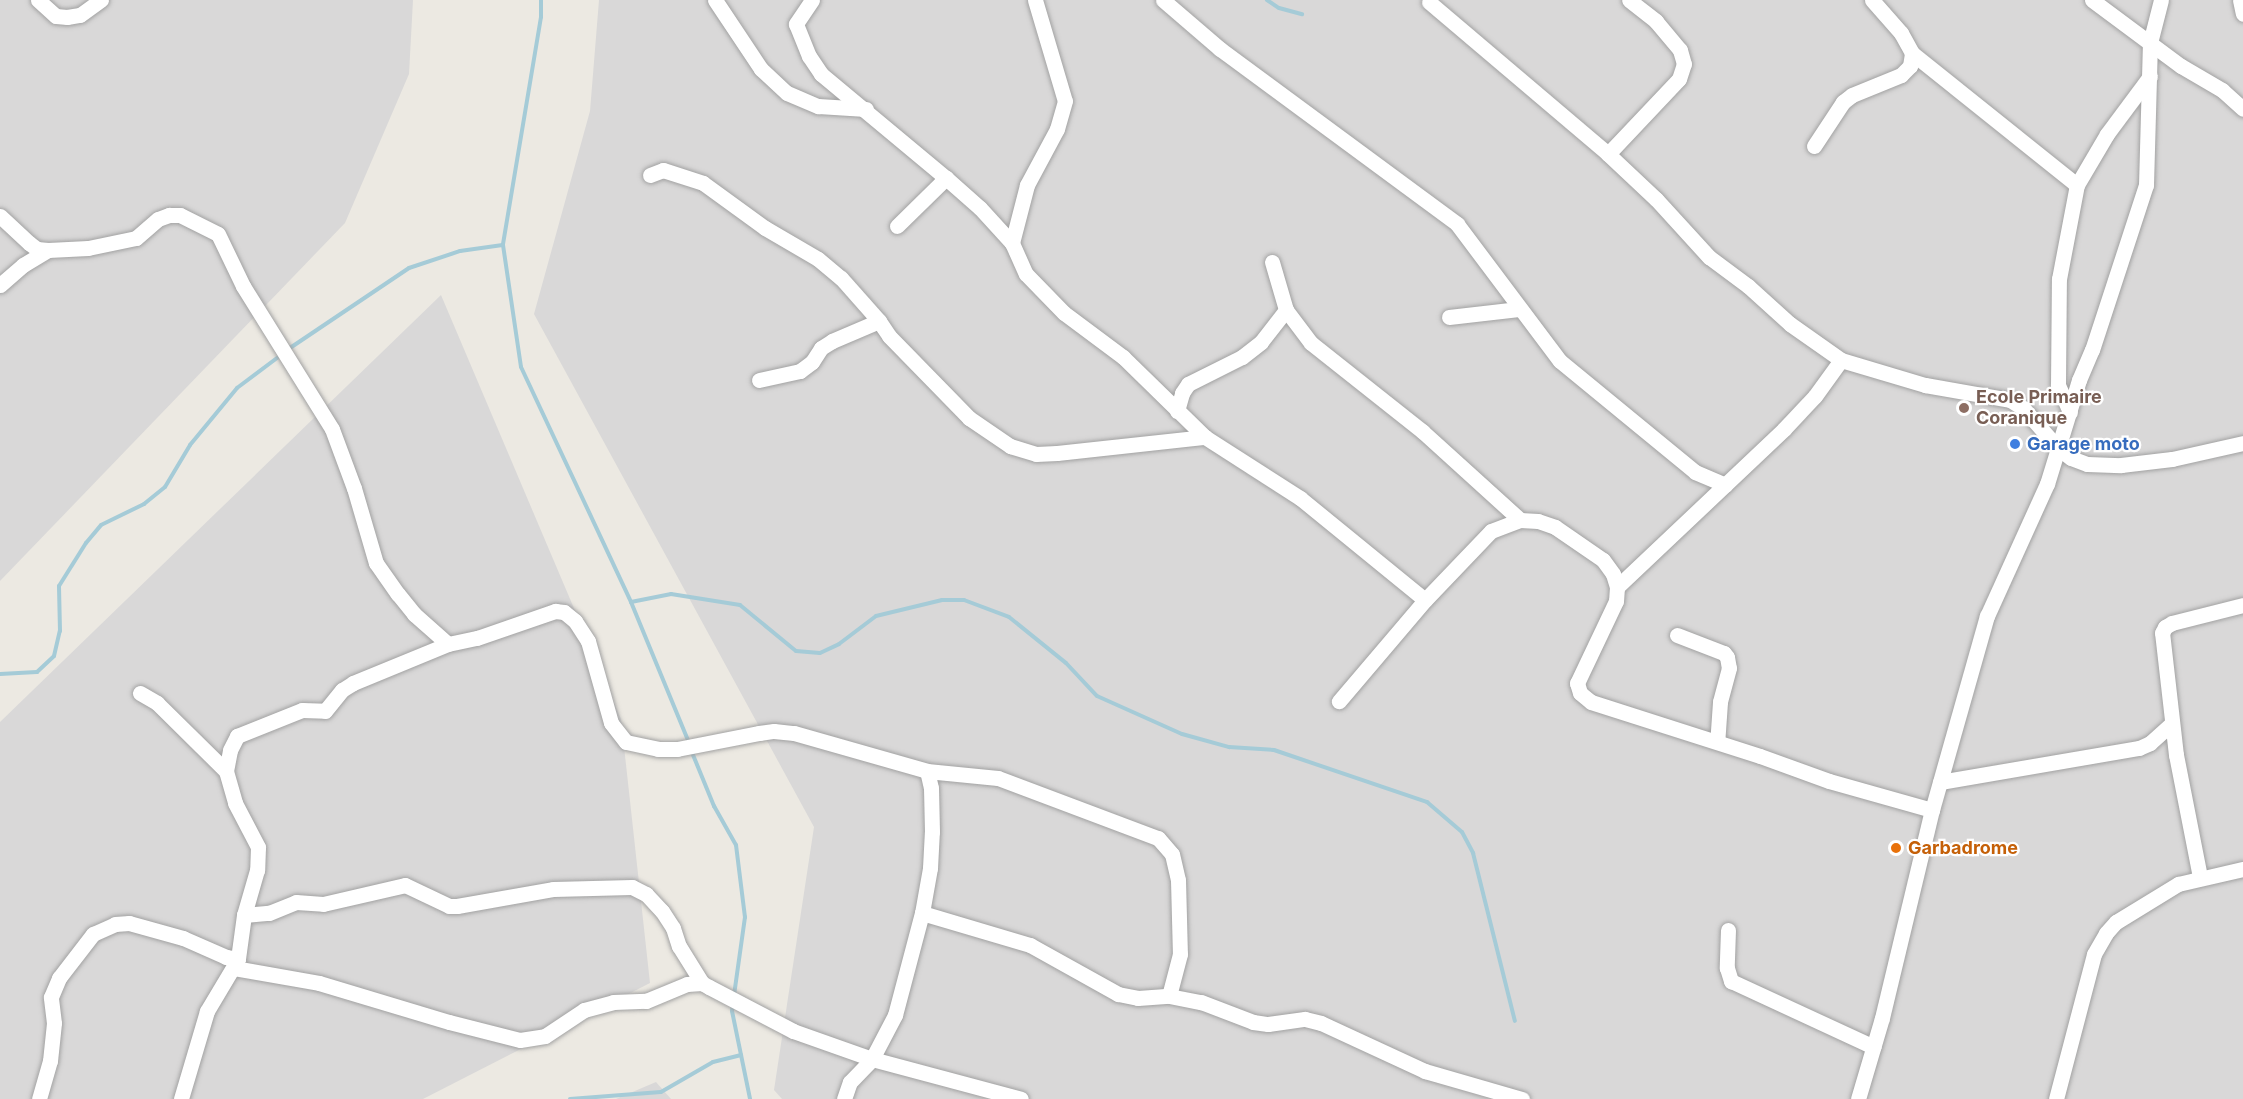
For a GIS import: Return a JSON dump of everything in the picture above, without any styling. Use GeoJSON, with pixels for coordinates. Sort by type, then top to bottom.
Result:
{"type":"FeatureCollection","features":[{"type":"Feature","properties":{"kind":"street"},"geometry":{"type":"LineString","coordinates":[[38,0],[56,16],[67,18],[80,15],[101,0]]}},
{"type":"Feature","properties":{"kind":"street"},"geometry":{"type":"LineString","coordinates":[[715,0],[761,69],[787,93],[818,106],[866,110]]}},
{"type":"Feature","properties":{"kind":"street"},"geometry":{"type":"LineString","coordinates":[[812,0],[796,24],[809,56],[821,74],[980,208],[1012,243],[1020,264],[1048,298],[1123,357],[1205,437],[1300,498],[1425,600]]}},
{"type":"Feature","properties":{"kind":"street"},"geometry":{"type":"LineString","coordinates":[[1012,243],[1027,185],[1057,129],[1065,101],[1035,0]]}},
{"type":"Feature","properties":{"kind":"street"},"geometry":{"type":"LineString","coordinates":[[1163,0],[1220,49],[1457,224],[1560,361],[1596,393],[1695,472],[1725,485]]}},
{"type":"Feature","properties":{"kind":"street"},"geometry":{"type":"LineString","coordinates":[[1608,154],[1679,79],[1684,64],[1680,50],[1656,21],[1629,0]]}},
{"type":"Feature","properties":{"kind":"street"},"geometry":{"type":"LineString","coordinates":[[1872,0],[1901,33],[1912,53],[2077,185]]}},
{"type":"Feature","properties":{"kind":"street"},"geometry":{"type":"LineString","coordinates":[[2091,0],[2181,66],[2207,79],[2243,109]]}},
{"type":"Feature","properties":{"kind":"street"},"geometry":{"type":"LineString","coordinates":[[1858,1099],[1874,1047],[1932,810],[1987,616],[2047,484],[2079,380],[2092,350],[2121,266],[2146,185],[2150,43],[2161,0]]}},
{"type":"Feature","properties":{"kind":"street"},"geometry":{"type":"LineString","coordinates":[[2240,0],[2243,14]]}},
{"type":"Feature","properties":{"kind":"street"},"geometry":{"type":"LineString","coordinates":[[1429,2],[1608,154],[1656,199],[1709,257],[1748,286],[1791,324],[1841,360],[1925,385],[2010,400],[2023,408],[2058,448],[2071,458],[2087,464],[2121,465],[2172,459],[2243,443]]}},
{"type":"Feature","properties":{"kind":"street"},"geometry":{"type":"LineString","coordinates":[[1814,146],[1843,102],[1852,95],[1901,75],[1910,66],[1912,53]]}},
{"type":"Feature","properties":{"kind":"street"},"geometry":{"type":"LineString","coordinates":[[2070,412],[2058,385],[2059,279],[2077,185],[2107,134],[2150,76]]}},
{"type":"Feature","properties":{"kind":"street"},"geometry":{"type":"LineString","coordinates":[[650,175],[663,170],[704,183],[765,228],[806,250],[829,268],[879,321],[889,336],[969,418],[1010,446],[1036,454],[1205,437]]}},
{"type":"Feature","properties":{"kind":"street"},"geometry":{"type":"LineString","coordinates":[[897,226],[946,178]]}},
{"type":"Feature","properties":{"kind":"street"},"geometry":{"type":"LineString","coordinates":[[0,216],[29,243],[38,249],[48,250],[88,248],[136,238],[158,219],[169,215],[180,215],[218,234],[243,285],[332,429],[354,488],[376,563],[414,614],[448,644]]}},
{"type":"Feature","properties":{"kind":"street"},"geometry":{"type":"LineString","coordinates":[[0,285],[22,265],[48,250]]}},
{"type":"Feature","properties":{"kind":"street"},"geometry":{"type":"LineString","coordinates":[[1272,262],[1286,310],[1311,343],[1422,431],[1520,520]]}},
{"type":"Feature","properties":{"kind":"street"},"geometry":{"type":"LineString","coordinates":[[1449,317],[1519,309]]}},
{"type":"Feature","properties":{"kind":"street"},"geometry":{"type":"LineString","coordinates":[[1177,411],[1182,393],[1188,384],[1196,377],[1242,357],[1261,342],[1286,310]]}},
{"type":"Feature","properties":{"kind":"street"},"geometry":{"type":"LineString","coordinates":[[759,380],[800,371],[812,362],[821,348],[832,341],[879,321]]}},
{"type":"Feature","properties":{"kind":"street"},"geometry":{"type":"LineString","coordinates":[[1617,587],[1815,396],[1841,360]]}},
{"type":"Feature","properties":{"kind":"street"},"geometry":{"type":"LineString","coordinates":[[1340,701],[1425,600],[1491,531],[1520,520],[1538,521],[1555,527],[1603,560],[1613,574],[1617,587],[1616,601],[1577,683],[1580,693],[1591,702],[1717,741],[1828,781],[1932,810]]}},
{"type":"Feature","properties":{"kind":"street"},"geometry":{"type":"LineString","coordinates":[[2200,877],[2171,724],[2162,633],[2165,627],[2243,605]]}},
{"type":"Feature","properties":{"kind":"street"},"geometry":{"type":"LineString","coordinates":[[182,1099],[207,1011],[214,995],[236,964],[244,915],[257,870],[258,847],[235,803],[226,771],[230,750],[237,736],[302,710],[325,711],[342,690],[353,683],[448,644],[477,638],[555,611],[564,612],[575,621],[588,641],[611,723],[626,742],[658,749],[677,749],[774,731],[817,738],[927,771],[998,778],[1088,809],[1158,838],[1172,854],[1178,880],[1180,954],[1169,996]]}},
{"type":"Feature","properties":{"kind":"street"},"geometry":{"type":"LineString","coordinates":[[1677,635],[1724,653],[1727,657],[1729,668],[1720,702],[1717,741]]}},
{"type":"Feature","properties":{"kind":"street"},"geometry":{"type":"LineString","coordinates":[[140,693],[157,703],[226,771]]}},
{"type":"Feature","properties":{"kind":"street"},"geometry":{"type":"LineString","coordinates":[[1940,782],[2139,748],[2150,743],[2171,724]]}},
{"type":"Feature","properties":{"kind":"street"},"geometry":{"type":"LineString","coordinates":[[844,1099],[850,1082],[872,1059],[895,1015],[922,913],[930,868],[932,832],[931,788],[927,771]]}},
{"type":"Feature","properties":{"kind":"street"},"geometry":{"type":"LineString","coordinates":[[2056,1099],[2094,954],[2106,933],[2116,922],[2164,891],[2200,877],[2243,868]]}},
{"type":"Feature","properties":{"kind":"street"},"geometry":{"type":"LineString","coordinates":[[244,915],[268,913],[296,902],[322,904],[405,885],[449,906],[553,889],[632,887],[646,894],[663,912],[673,928],[679,946],[702,983],[793,1031],[872,1059],[1021,1099]]}},
{"type":"Feature","properties":{"kind":"street"},"geometry":{"type":"LineString","coordinates":[[922,913],[1030,945],[1118,994],[1138,998],[1169,996],[1201,1002],[1253,1022],[1268,1024],[1305,1019],[1321,1023],[1425,1071],[1522,1099]]}},
{"type":"Feature","properties":{"kind":"street"},"geometry":{"type":"LineString","coordinates":[[39,1099],[50,1061],[54,1023],[51,997],[58,978],[93,934],[115,924],[129,922],[183,938],[226,957],[236,964],[319,983],[449,1022],[520,1040],[544,1036],[584,1011],[613,1002],[646,1001],[687,984],[702,983]]}},
{"type":"Feature","properties":{"kind":"street"},"geometry":{"type":"LineString","coordinates":[[1728,930],[1727,968],[1731,981],[1874,1047]]}},
{"type":"Feature","properties":{"kind":"shaded area"},"geometry":{"type":"Polygon","coordinates":[[[0,0],[413,0],[409,74],[345,223],[0,581],[0,0]]]}},
{"type":"Feature","properties":{"kind":"shaded area"},"geometry":{"type":"Polygon","coordinates":[[[599,0],[2243,0],[2243,1099],[782,1099],[774,1090],[814,827],[534,314],[590,111],[599,0]]]}},
{"type":"Feature","properties":{"kind":"shaded area"},"geometry":{"type":"Polygon","coordinates":[[[441,295],[621,719],[650,983],[423,1099],[0,1099],[0,722],[441,295]]]}},
{"type":"Feature","properties":{"kind":"shaded area"},"geometry":{"type":"Polygon","coordinates":[[[656,1082],[671,1099],[616,1099],[656,1082]]]}},
{"type":"Feature","properties":{"kind":"waterway"},"geometry":{"type":"LineString","coordinates":[[541,0],[541,17],[503,245],[521,367],[631,602],[689,743]]}},
{"type":"Feature","properties":{"kind":"waterway"},"geometry":{"type":"LineString","coordinates":[[1267,0],[1279,8],[1302,14]]}},
{"type":"Feature","properties":{"kind":"waterway"},"geometry":{"type":"LineString","coordinates":[[287,350],[409,268],[460,251],[503,245]]}},
{"type":"Feature","properties":{"kind":"waterway"},"geometry":{"type":"LineString","coordinates":[[0,674],[37,672],[54,656],[60,631],[59,586],[86,543],[101,525],[144,504],[165,487],[190,445],[237,388],[281,355]]}},
{"type":"Feature","properties":{"kind":"waterway"},"geometry":{"type":"LineString","coordinates":[[631,602],[671,594],[740,605],[796,651],[820,653],[839,644],[876,616],[942,600],[964,600],[1009,617],[1066,663],[1097,696],[1182,734],[1229,747],[1274,750],[1427,802],[1462,832],[1473,853],[1515,1021]]}},
{"type":"Feature","properties":{"kind":"waterway"},"geometry":{"type":"LineString","coordinates":[[691,750],[714,806],[736,845],[745,917],[734,995]]}},
{"type":"Feature","properties":{"kind":"waterway"},"geometry":{"type":"LineString","coordinates":[[733,1003],[732,1011],[750,1099]]}},
{"type":"Feature","properties":{"kind":"waterway"},"geometry":{"type":"LineString","coordinates":[[570,1099],[661,1092],[713,1062],[741,1055]]}},
{"type":"Feature","properties":{"kind":"place","name":"Ecole Primaire Coranique"},"geometry":{"type":"Point","coordinates":[1964,408]}},
{"type":"Feature","properties":{"kind":"place","name":"Garage moto"},"geometry":{"type":"Point","coordinates":[2015,444]}},
{"type":"Feature","properties":{"kind":"place","name":"Garbadrome"},"geometry":{"type":"Point","coordinates":[1896,848]}}]}
